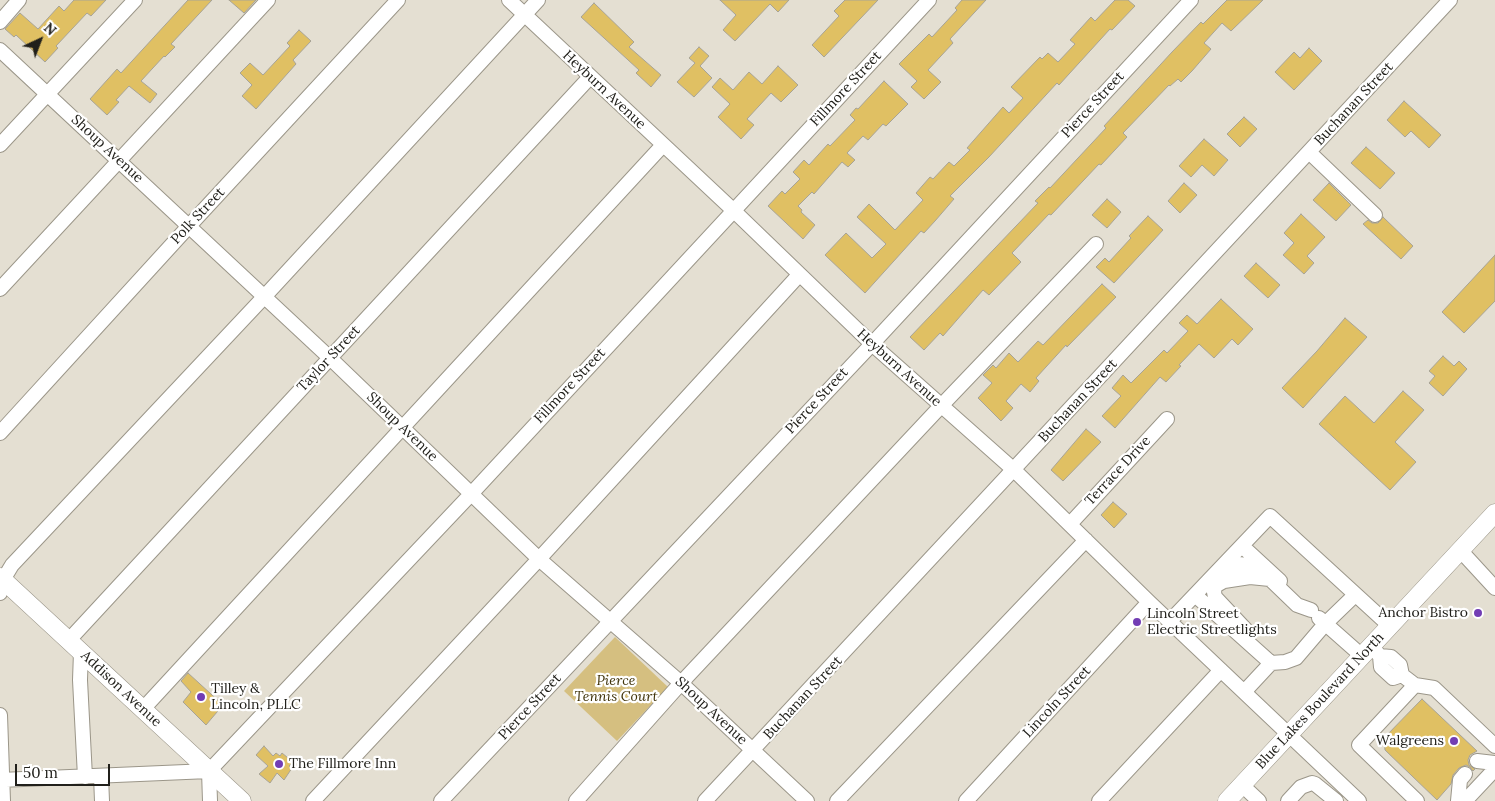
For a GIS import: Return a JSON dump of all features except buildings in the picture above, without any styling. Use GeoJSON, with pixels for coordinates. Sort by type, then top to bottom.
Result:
{"type":"FeatureCollection","features":[{"type":"Feature","properties":{"kind":"main road","name":"Blue Lakes Boulevard North"},"geometry":{"type":"LineString","coordinates":[[1227,801],[1371,652],[1390,626],[1495,513]]}},
{"type":"Feature","properties":{"kind":"main road","name":"Addison Avenue"},"geometry":{"type":"LineString","coordinates":[[1,583],[75,646],[242,801]]}},
{"type":"Feature","properties":{"kind":"street"},"geometry":{"type":"LineString","coordinates":[[0,22],[19,0]]}},
{"type":"Feature","properties":{"kind":"street"},"geometry":{"type":"LineString","coordinates":[[0,145],[47,92],[135,0]]}},
{"type":"Feature","properties":{"kind":"street"},"geometry":{"type":"LineString","coordinates":[[0,289],[268,0]]}},
{"type":"Feature","properties":{"kind":"street","name":"Polk Street"},"geometry":{"type":"LineString","coordinates":[[0,433],[188,226],[398,0]]}},
{"type":"Feature","properties":{"kind":"street","name":"Heyburn Avenue"},"geometry":{"type":"LineString","coordinates":[[509,0],[733,210],[872,344],[1014,470],[1148,602],[1358,801]]}},
{"type":"Feature","properties":{"kind":"street"},"geometry":{"type":"LineString","coordinates":[[1,583],[12,565],[264,297],[538,0]]}},
{"type":"Feature","properties":{"kind":"street","name":"Fillmore Street"},"geometry":{"type":"LineString","coordinates":[[209,771],[472,493],[929,0]]}},
{"type":"Feature","properties":{"kind":"street","name":"Pierce Street"},"geometry":{"type":"LineString","coordinates":[[441,801],[872,344],[1191,0]]}},
{"type":"Feature","properties":{"kind":"street","name":"Buchanan Street"},"geometry":{"type":"LineString","coordinates":[[705,801],[1450,0]]}},
{"type":"Feature","properties":{"kind":"street","name":"Shoup Avenue"},"geometry":{"type":"LineString","coordinates":[[0,50],[330,358],[539,559],[680,683],[806,801]]}},
{"type":"Feature","properties":{"kind":"street","name":"Taylor Street"},"geometry":{"type":"LineString","coordinates":[[75,646],[330,358],[590,77]]}},
{"type":"Feature","properties":{"kind":"street"},"geometry":{"type":"LineString","coordinates":[[143,709],[663,145]]}},
{"type":"Feature","properties":{"kind":"street"},"geometry":{"type":"LineString","coordinates":[[1309,152],[1375,215]]}},
{"type":"Feature","properties":{"kind":"street"},"geometry":{"type":"LineString","coordinates":[[576,801],[680,683],[1096,244]]}},
{"type":"Feature","properties":{"kind":"street"},"geometry":{"type":"LineString","coordinates":[[313,801],[539,559],[799,275]]}},
{"type":"Feature","properties":{"kind":"street","name":"Terrace Drive"},"geometry":{"type":"LineString","coordinates":[[1070,524],[1166,419]]}},
{"type":"Feature","properties":{"kind":"street"},"geometry":{"type":"LineString","coordinates":[[1169,622],[1270,516],[1390,626]]}},
{"type":"Feature","properties":{"kind":"street"},"geometry":{"type":"LineString","coordinates":[[838,801],[1086,540]]}},
{"type":"Feature","properties":{"kind":"street"},"geometry":{"type":"LineString","coordinates":[[1242,546],[1325,624],[1371,652],[1391,657],[1400,666],[1402,675],[1415,685],[1434,688],[1495,746]]}},
{"type":"Feature","properties":{"kind":"street"},"geometry":{"type":"LineString","coordinates":[[1460,550],[1495,588]]}},
{"type":"Feature","properties":{"kind":"street"},"geometry":{"type":"LineString","coordinates":[[1258,651],[1252,636],[1215,597],[1215,586],[1224,581],[1250,577],[1270,579],[1297,605],[1311,610]]}},
{"type":"Feature","properties":{"kind":"street"},"geometry":{"type":"LineString","coordinates":[[1195,595],[1271,663]]}},
{"type":"Feature","properties":{"kind":"street"},"geometry":{"type":"LineString","coordinates":[[1244,692],[1271,663],[1285,662],[1296,658],[1325,624],[1355,595]]}},
{"type":"Feature","properties":{"kind":"street","name":"Lincoln Street"},"geometry":{"type":"LineString","coordinates":[[966,801],[1148,602]]}},
{"type":"Feature","properties":{"kind":"street"},"geometry":{"type":"LineString","coordinates":[[75,646],[80,680],[85,777]]}},
{"type":"Feature","properties":{"kind":"street"},"geometry":{"type":"LineString","coordinates":[[1099,801],[1220,670]]}},
{"type":"Feature","properties":{"kind":"street"},"geometry":{"type":"LineString","coordinates":[[1415,685],[1359,745],[1417,801]]}},
{"type":"Feature","properties":{"kind":"street"},"geometry":{"type":"LineString","coordinates":[[0,715],[3,801]]}},
{"type":"Feature","properties":{"kind":"street"},"geometry":{"type":"LineString","coordinates":[[1477,761],[1495,763]]}},
{"type":"Feature","properties":{"kind":"street"},"geometry":{"type":"LineString","coordinates":[[1466,801],[1495,769]]}},
{"type":"Feature","properties":{"kind":"street"},"geometry":{"type":"LineString","coordinates":[[1,780],[209,771],[210,801]]}},
{"type":"Feature","properties":{"kind":"street"},"geometry":{"type":"LineString","coordinates":[[1458,801],[1460,780],[1465,774]]}},
{"type":"Feature","properties":{"kind":"street"},"geometry":{"type":"LineString","coordinates":[[101,776],[102,801]]}},
{"type":"Feature","properties":{"kind":"street"},"geometry":{"type":"LineString","coordinates":[[1288,801],[1301,787],[1312,783],[1336,801]]}},
{"type":"Feature","properties":{"kind":"street"},"geometry":{"type":"LineString","coordinates":[[1242,785],[1259,801]]}},
{"type":"Feature","properties":{"kind":"green space","name":"Pierce Tennis Court"},"geometry":{"type":"Polygon","coordinates":[[[615,637],[668,687],[617,741],[564,691],[615,637]]]}},
{"type":"Feature","properties":{"kind":"place","name":"Anchor Bistro"},"geometry":{"type":"Point","coordinates":[1478,613]}},
{"type":"Feature","properties":{"kind":"place","name":"Lincoln Street Electric Streetlights"},"geometry":{"type":"Point","coordinates":[1137,622]}},
{"type":"Feature","properties":{"kind":"place","name":"Tilley & Lincoln, PLLC"},"geometry":{"type":"Point","coordinates":[201,697]}},
{"type":"Feature","properties":{"kind":"place","name":"Walgreens"},"geometry":{"type":"Point","coordinates":[1454,741]}},
{"type":"Feature","properties":{"kind":"place","name":"The Fillmore Inn"},"geometry":{"type":"Point","coordinates":[279,764]}}]}
